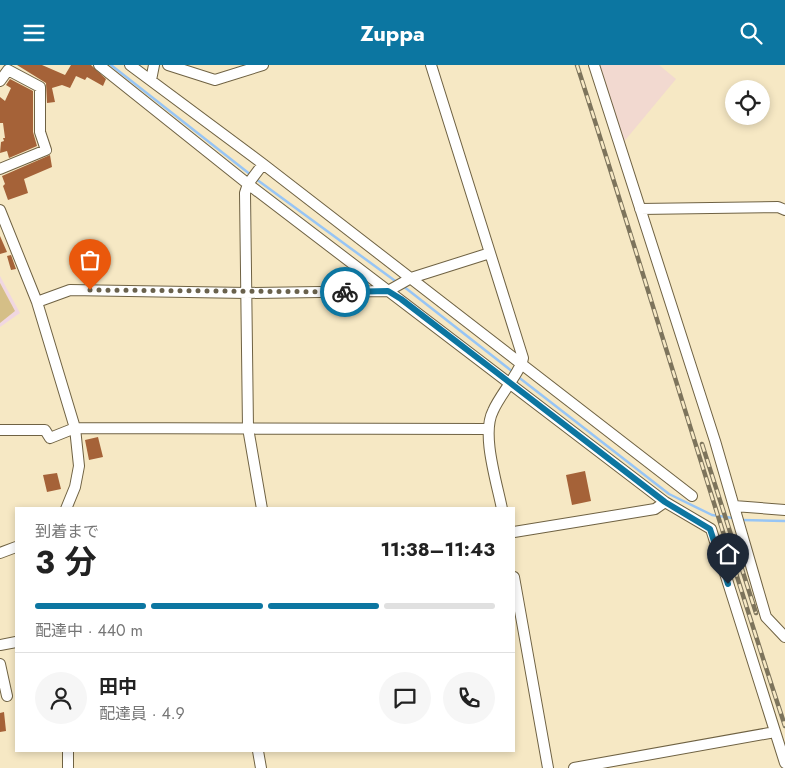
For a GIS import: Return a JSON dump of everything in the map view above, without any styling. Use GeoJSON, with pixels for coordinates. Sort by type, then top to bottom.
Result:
{"type":"FeatureCollection","features":[{"type":"Feature","properties":{"kind":"street"},"geometry":{"type":"LineString","coordinates":[[99,65],[248,185],[665,502],[710,529],[785,763]]}},
{"type":"Feature","properties":{"kind":"street"},"geometry":{"type":"LineString","coordinates":[[130,65],[411,278],[692,496]]}},
{"type":"Feature","properties":{"kind":"street"},"geometry":{"type":"LineString","coordinates":[[151,81],[154,65]]}},
{"type":"Feature","properties":{"kind":"street"},"geometry":{"type":"LineString","coordinates":[[168,65],[215,80],[263,65]]}},
{"type":"Feature","properties":{"kind":"street"},"geometry":{"type":"LineString","coordinates":[[431,65],[523,358],[522,365],[508,382],[492,412],[488,429],[502,507]]}},
{"type":"Feature","properties":{"kind":"street"},"geometry":{"type":"LineString","coordinates":[[594,65],[734,506],[766,617],[785,637]]}},
{"type":"Feature","properties":{"kind":"street"},"geometry":{"type":"LineString","coordinates":[[0,81],[4,68],[40,87],[40,132],[46,150],[0,169]]}},
{"type":"Feature","properties":{"kind":"street"},"geometry":{"type":"LineString","coordinates":[[262,507],[248,428],[245,193],[248,185],[263,165]]}},
{"type":"Feature","properties":{"kind":"street"},"geometry":{"type":"LineString","coordinates":[[640,209],[778,207],[785,211]]}},
{"type":"Feature","properties":{"kind":"street"},"geometry":{"type":"LineString","coordinates":[[0,210],[37,302],[75,428],[79,466],[75,487],[67,507]]}},
{"type":"Feature","properties":{"kind":"street"},"geometry":{"type":"LineString","coordinates":[[37,302],[70,290],[247,293],[388,291],[411,278],[490,253]]}},
{"type":"Feature","properties":{"kind":"street"},"geometry":{"type":"LineString","coordinates":[[0,430],[45,430],[50,438],[75,428],[248,428],[367,431],[488,429]]}},
{"type":"Feature","properties":{"kind":"street"},"geometry":{"type":"LineString","coordinates":[[515,532],[655,509],[665,502]]}},
{"type":"Feature","properties":{"kind":"street"},"geometry":{"type":"LineString","coordinates":[[734,506],[785,510]]}},
{"type":"Feature","properties":{"kind":"street"},"geometry":{"type":"LineString","coordinates":[[0,553],[15,547]]}},
{"type":"Feature","properties":{"kind":"street"},"geometry":{"type":"LineString","coordinates":[[515,583],[548,768]]}},
{"type":"Feature","properties":{"kind":"street"},"geometry":{"type":"LineString","coordinates":[[0,645],[15,642]]}},
{"type":"Feature","properties":{"kind":"street"},"geometry":{"type":"LineString","coordinates":[[0,664],[8,696]]}},
{"type":"Feature","properties":{"kind":"street"},"geometry":{"type":"LineString","coordinates":[[574,768],[775,732]]}},
{"type":"Feature","properties":{"kind":"street"},"geometry":{"type":"LineString","coordinates":[[68,752],[68,768]]}},
{"type":"Feature","properties":{"kind":"street"},"geometry":{"type":"LineString","coordinates":[[258,752],[261,768]]}},
{"type":"Feature","properties":{"kind":"shaded area"},"geometry":{"type":"Polygon","coordinates":[[[595,65],[659,65],[676,79],[622,144],[595,65]]]}},
{"type":"Feature","properties":{"kind":"shaded area"},"geometry":{"type":"Polygon","coordinates":[[[0,276],[20,313],[0,327],[0,276]]]}},
{"type":"Feature","properties":{"kind":"shaded area"},"geometry":{"type":"Polygon","coordinates":[[[0,283],[15,311],[0,323],[0,283]]]}},
{"type":"Feature","properties":{"kind":"building"},"geometry":{"type":"Polygon","coordinates":[[[17,65],[42,65],[65,75],[71,65],[91,65],[106,79],[103,86],[87,77],[85,80],[76,76],[70,88],[62,85],[52,88],[55,102],[47,103],[46,83],[17,65]]]}},
{"type":"Feature","properties":{"kind":"building"},"geometry":{"type":"Polygon","coordinates":[[[10,79],[33,91],[33,132],[37,146],[9,158],[7,151],[0,153],[1,142],[5,138],[3,123],[0,123],[0,97],[5,101],[11,88],[6,85],[10,79]]]}},
{"type":"Feature","properties":{"kind":"building"},"geometry":{"type":"Polygon","coordinates":[[[50,155],[52,167],[24,179],[28,193],[8,200],[2,176],[50,155]]]}},
{"type":"Feature","properties":{"kind":"building"},"geometry":{"type":"Polygon","coordinates":[[[0,236],[7,252],[0,254],[0,236]]]}},
{"type":"Feature","properties":{"kind":"building"},"geometry":{"type":"Polygon","coordinates":[[[11,255],[16,269],[11,270],[7,256],[11,255]]]}},
{"type":"Feature","properties":{"kind":"building"},"geometry":{"type":"Polygon","coordinates":[[[98,437],[103,457],[89,460],[85,440],[98,437]]]}},
{"type":"Feature","properties":{"kind":"building"},"geometry":{"type":"Polygon","coordinates":[[[585,471],[591,501],[572,505],[566,475],[585,471]]]}},
{"type":"Feature","properties":{"kind":"building"},"geometry":{"type":"Polygon","coordinates":[[[57,473],[61,489],[47,492],[43,475],[57,473]]]}},
{"type":"Feature","properties":{"kind":"building"},"geometry":{"type":"Polygon","coordinates":[[[4,712],[6,731],[0,732],[0,713],[4,712]]]}},
{"type":"Feature","properties":{"kind":"waterway"},"geometry":{"type":"LineString","coordinates":[[111,65],[251,175]]}},
{"type":"Feature","properties":{"kind":"waterway"},"geometry":{"type":"LineString","coordinates":[[256,179],[398,283]]}},
{"type":"Feature","properties":{"kind":"waterway"},"geometry":{"type":"LineString","coordinates":[[403,286],[513,372]]}},
{"type":"Feature","properties":{"kind":"waterway"},"geometry":{"type":"LineString","coordinates":[[517,376],[669,494],[712,515],[733,518]]}},
{"type":"Feature","properties":{"kind":"waterway"},"geometry":{"type":"LineString","coordinates":[[741,520],[785,521]]}},
{"type":"Feature","properties":{"kind":"railway"},"geometry":{"type":"LineString","coordinates":[[577,65],[785,726]]}},
{"type":"Feature","properties":{"kind":"railway"},"geometry":{"type":"LineString","coordinates":[[702,444],[756,613]]}},
{"type":"Feature","properties":{"kind":"way so far"},"geometry":{"type":"LineString","coordinates":[[90,290],[247,293],[345,292]]}},
{"type":"Feature","properties":{"kind":"route"},"geometry":{"type":"LineString","coordinates":[[345,292],[388,291],[401,299],[665,502],[710,529],[728,584]]}}]}
